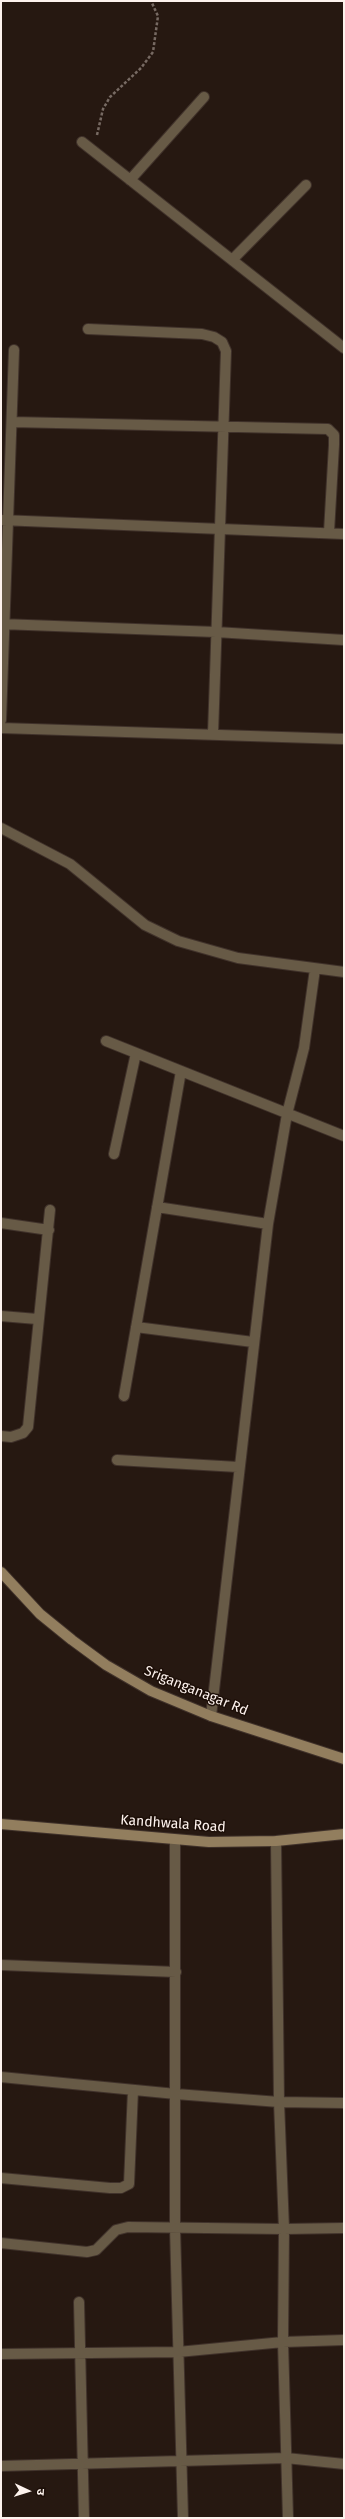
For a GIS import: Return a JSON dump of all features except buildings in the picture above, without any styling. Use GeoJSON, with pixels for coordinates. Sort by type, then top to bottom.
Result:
{"type":"FeatureCollection","features":[{"type":"Feature","properties":{"kind":"main road","name":"Sriganganagar Rd"},"geometry":{"type":"LineString","coordinates":[[1,1572],[40,1614],[106,1665],[151,1691],[211,1716],[344,1759]]}},
{"type":"Feature","properties":{"kind":"main road","name":"Kandhwala Road"},"geometry":{"type":"LineString","coordinates":[[1,1824],[209,1842],[276,1841],[344,1834]]}},
{"type":"Feature","properties":{"kind":"street"},"geometry":{"type":"LineString","coordinates":[[130,180],[204,98]]}},
{"type":"Feature","properties":{"kind":"street"},"geometry":{"type":"LineString","coordinates":[[82,142],[344,348]]}},
{"type":"Feature","properties":{"kind":"street"},"geometry":{"type":"LineString","coordinates":[[232,260],[306,185]]}},
{"type":"Feature","properties":{"kind":"street"},"geometry":{"type":"LineString","coordinates":[[88,329],[202,334],[214,337],[222,342],[227,361],[219,528],[213,734]]}},
{"type":"Feature","properties":{"kind":"street"},"geometry":{"type":"LineString","coordinates":[[1,720],[5,521],[12,422],[14,350]]}},
{"type":"Feature","properties":{"kind":"street"},"geometry":{"type":"LineString","coordinates":[[12,422],[328,429],[334,435],[329,532]]}},
{"type":"Feature","properties":{"kind":"street"},"geometry":{"type":"LineString","coordinates":[[5,521],[329,532],[344,534]]}},
{"type":"Feature","properties":{"kind":"street"},"geometry":{"type":"LineString","coordinates":[[3,624],[216,632],[344,640]]}},
{"type":"Feature","properties":{"kind":"street"},"geometry":{"type":"LineString","coordinates":[[1,728],[344,739]]}},
{"type":"Feature","properties":{"kind":"street"},"geometry":{"type":"LineString","coordinates":[[1,828],[70,864],[123,909],[145,925],[167,937],[209,952],[238,958],[344,972]]}},
{"type":"Feature","properties":{"kind":"street"},"geometry":{"type":"LineString","coordinates":[[211,1716],[238,1467],[268,1224],[287,1114],[304,1048],[315,969]]}},
{"type":"Feature","properties":{"kind":"street"},"geometry":{"type":"LineString","coordinates":[[106,1041],[344,1136]]}},
{"type":"Feature","properties":{"kind":"street"},"geometry":{"type":"LineString","coordinates":[[114,1154],[136,1053]]}},
{"type":"Feature","properties":{"kind":"street"},"geometry":{"type":"LineString","coordinates":[[124,1396],[181,1071]]}},
{"type":"Feature","properties":{"kind":"street"},"geometry":{"type":"LineString","coordinates":[[157,1207],[268,1224]]}},
{"type":"Feature","properties":{"kind":"street"},"geometry":{"type":"LineString","coordinates":[[1,1436],[23,1433],[28,1427],[50,1210]]}},
{"type":"Feature","properties":{"kind":"street"},"geometry":{"type":"LineString","coordinates":[[1,1223],[49,1230]]}},
{"type":"Feature","properties":{"kind":"street"},"geometry":{"type":"LineString","coordinates":[[1,1316],[38,1319]]}},
{"type":"Feature","properties":{"kind":"street"},"geometry":{"type":"LineString","coordinates":[[136,1328],[253,1342]]}},
{"type":"Feature","properties":{"kind":"street"},"geometry":{"type":"LineString","coordinates":[[118,1460],[238,1467]]}},
{"type":"Feature","properties":{"kind":"street"},"geometry":{"type":"LineString","coordinates":[[176,1840],[175,2228],[183,2518]]}},
{"type":"Feature","properties":{"kind":"street"},"geometry":{"type":"LineString","coordinates":[[276,1841],[279,2102],[284,2229],[283,2342],[288,2518]]}},
{"type":"Feature","properties":{"kind":"street"},"geometry":{"type":"LineString","coordinates":[[1,1966],[176,1972]]}},
{"type":"Feature","properties":{"kind":"street"},"geometry":{"type":"LineString","coordinates":[[1,2077],[176,2094],[279,2102],[344,2103]]}},
{"type":"Feature","properties":{"kind":"street"},"geometry":{"type":"LineString","coordinates":[[1,2178],[110,2188],[121,2188],[129,2184],[133,2090]]}},
{"type":"Feature","properties":{"kind":"street"},"geometry":{"type":"LineString","coordinates":[[1,2243],[87,2252],[96,2250],[116,2230],[128,2227],[284,2229],[344,2228]]}},
{"type":"Feature","properties":{"kind":"street"},"geometry":{"type":"LineString","coordinates":[[79,2302],[84,2462],[84,2518]]}},
{"type":"Feature","properties":{"kind":"street"},"geometry":{"type":"LineString","coordinates":[[1,2354],[178,2352],[283,2342],[344,2340]]}},
{"type":"Feature","properties":{"kind":"street"},"geometry":{"type":"LineString","coordinates":[[1,2466],[84,2462],[286,2458],[344,2464]]}},
{"type":"Feature","properties":{"kind":"path"},"geometry":{"type":"LineString","coordinates":[[94,152],[103,110],[110,97],[141,68],[153,52],[158,16],[151,1]]}}]}
